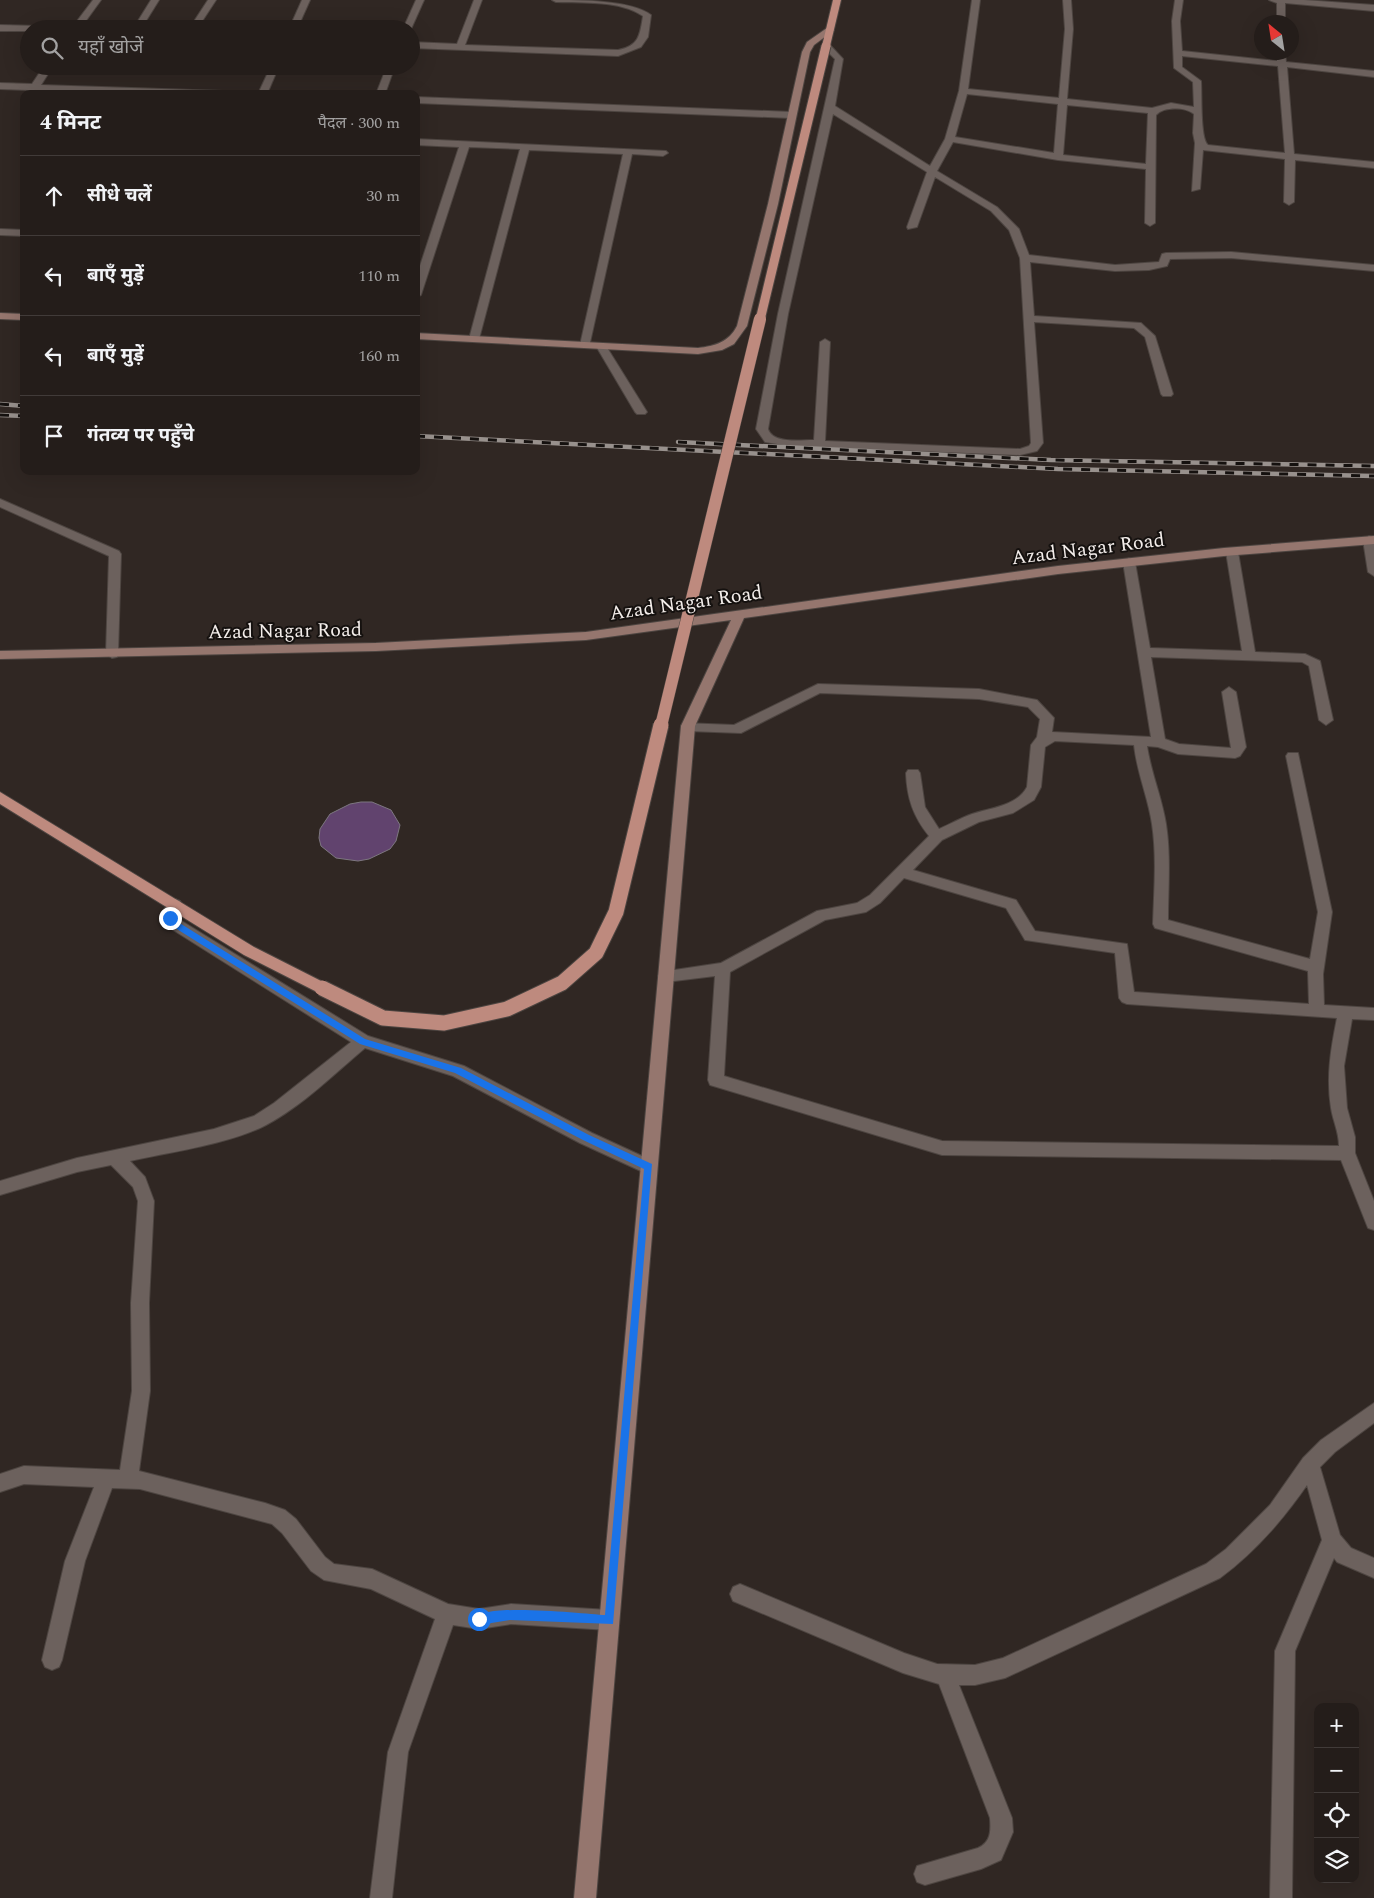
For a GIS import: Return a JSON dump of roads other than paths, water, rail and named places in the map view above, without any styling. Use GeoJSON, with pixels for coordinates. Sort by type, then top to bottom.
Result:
{"type":"FeatureCollection","features":[{"type":"Feature","properties":{"kind":"main road"},"geometry":{"type":"LineString","coordinates":[[0,797],[249,951],[384,1018],[444,1023],[506,1009],[562,984],[596,953],[616,912],[837,0]]}},
{"type":"Feature","properties":{"kind":"street"},"geometry":{"type":"LineString","coordinates":[[82,20],[97,0]]}},
{"type":"Feature","properties":{"kind":"street"},"geometry":{"type":"LineString","coordinates":[[143,20],[155,0]]}},
{"type":"Feature","properties":{"kind":"street"},"geometry":{"type":"LineString","coordinates":[[199,20],[212,0]]}},
{"type":"Feature","properties":{"kind":"street"},"geometry":{"type":"LineString","coordinates":[[297,20],[306,0]]}},
{"type":"Feature","properties":{"kind":"street"},"geometry":{"type":"LineString","coordinates":[[411,20],[420,0]]}},
{"type":"Feature","properties":{"kind":"street"},"geometry":{"type":"LineString","coordinates":[[460,47],[478,0]]}},
{"type":"Feature","properties":{"kind":"street"},"geometry":{"type":"LineString","coordinates":[[420,45],[618,53],[637,49],[642,44],[647,15],[642,9],[618,3],[556,0]]}},
{"type":"Feature","properties":{"kind":"street"},"geometry":{"type":"LineString","coordinates":[[912,227],[932,172],[950,139],[963,91],[976,0]]}},
{"type":"Feature","properties":{"kind":"street"},"geometry":{"type":"LineString","coordinates":[[1058,157],[1069,29],[1068,0]]}},
{"type":"Feature","properties":{"kind":"street"},"geometry":{"type":"LineString","coordinates":[[1179,0],[1176,21],[1176,53],[1180,71],[1196,81],[1199,114],[1197,140],[1199,145],[1195,189]]}},
{"type":"Feature","properties":{"kind":"street"},"geometry":{"type":"LineString","coordinates":[[1272,0],[1374,8]]}},
{"type":"Feature","properties":{"kind":"street"},"geometry":{"type":"LineString","coordinates":[[1281,1],[1281,15]]}},
{"type":"Feature","properties":{"kind":"street"},"geometry":{"type":"LineString","coordinates":[[0,28],[20,29]]}},
{"type":"Feature","properties":{"kind":"street"},"geometry":{"type":"LineString","coordinates":[[420,336],[698,351],[716,349],[728,344],[738,336],[773,204],[806,52],[810,44],[830,30]]}},
{"type":"Feature","properties":{"kind":"street"},"geometry":{"type":"LineString","coordinates":[[826,46],[839,59],[830,107],[783,314],[762,429],[767,439],[776,442],[819,444],[1020,452],[1033,450],[1037,443],[1025,258],[1014,229],[994,209],[839,115],[830,107]]}},
{"type":"Feature","properties":{"kind":"street"},"geometry":{"type":"LineString","coordinates":[[1176,53],[1374,74]]}},
{"type":"Feature","properties":{"kind":"street"},"geometry":{"type":"LineString","coordinates":[[1281,60],[1290,157],[1289,202]]}},
{"type":"Feature","properties":{"kind":"street"},"geometry":{"type":"LineString","coordinates":[[35,87],[43,75]]}},
{"type":"Feature","properties":{"kind":"street"},"geometry":{"type":"LineString","coordinates":[[264,90],[271,75]]}},
{"type":"Feature","properties":{"kind":"street"},"geometry":{"type":"LineString","coordinates":[[382,90],[387,75]]}},
{"type":"Feature","properties":{"kind":"street"},"geometry":{"type":"LineString","coordinates":[[0,86],[113,90]]}},
{"type":"Feature","properties":{"kind":"street"},"geometry":{"type":"LineString","coordinates":[[963,91],[1153,111],[1164,106],[1190,108],[1196,110],[1199,114]]}},
{"type":"Feature","properties":{"kind":"street"},"geometry":{"type":"LineString","coordinates":[[420,100],[791,115]]}},
{"type":"Feature","properties":{"kind":"street"},"geometry":{"type":"LineString","coordinates":[[1150,223],[1153,111]]}},
{"type":"Feature","properties":{"kind":"street"},"geometry":{"type":"LineString","coordinates":[[950,139],[1058,157],[1151,167]]}},
{"type":"Feature","properties":{"kind":"street"},"geometry":{"type":"LineString","coordinates":[[420,142],[663,153]]}},
{"type":"Feature","properties":{"kind":"street"},"geometry":{"type":"LineString","coordinates":[[420,283],[465,144]]}},
{"type":"Feature","properties":{"kind":"street"},"geometry":{"type":"LineString","coordinates":[[1199,145],[1212,150],[1374,165]]}},
{"type":"Feature","properties":{"kind":"street"},"geometry":{"type":"LineString","coordinates":[[474,339],[525,147]]}},
{"type":"Feature","properties":{"kind":"street"},"geometry":{"type":"LineString","coordinates":[[585,345],[628,151]]}},
{"type":"Feature","properties":{"kind":"street"},"geometry":{"type":"LineString","coordinates":[[0,232],[20,233]]}},
{"type":"Feature","properties":{"kind":"street"},"geometry":{"type":"LineString","coordinates":[[1025,258],[1134,269],[1152,268],[1163,264],[1166,256],[1176,254],[1231,255],[1374,268]]}},
{"type":"Feature","properties":{"kind":"street"},"geometry":{"type":"LineString","coordinates":[[0,316],[20,317]]}},
{"type":"Feature","properties":{"kind":"street"},"geometry":{"type":"LineString","coordinates":[[1029,319],[1137,325],[1150,336],[1167,394]]}},
{"type":"Feature","properties":{"kind":"street"},"geometry":{"type":"LineString","coordinates":[[819,444],[825,342]]}},
{"type":"Feature","properties":{"kind":"street"},"geometry":{"type":"LineString","coordinates":[[601,346],[641,412]]}},
{"type":"Feature","properties":{"kind":"street"},"geometry":{"type":"LineString","coordinates":[[0,502],[115,554],[112,654]]}},
{"type":"Feature","properties":{"kind":"street"},"geometry":{"type":"LineString","coordinates":[[1371,540],[1374,572]]}},
{"type":"Feature","properties":{"kind":"street","name":"Azad Nagar Road"},"geometry":{"type":"LineString","coordinates":[[0,655],[376,647],[586,636],[1058,570],[1371,540]]}},
{"type":"Feature","properties":{"kind":"street"},"geometry":{"type":"LineString","coordinates":[[1232,552],[1241,596],[1249,655]]}},
{"type":"Feature","properties":{"kind":"street"},"geometry":{"type":"LineString","coordinates":[[1130,562],[1159,742]]}},
{"type":"Feature","properties":{"kind":"street"},"geometry":{"type":"LineString","coordinates":[[585,1898],[688,726],[740,614]]}},
{"type":"Feature","properties":{"kind":"street"},"geometry":{"type":"LineString","coordinates":[[1144,652],[1296,656],[1311,660],[1316,669],[1326,720]]}},
{"type":"Feature","properties":{"kind":"street"},"geometry":{"type":"LineString","coordinates":[[688,726],[736,730],[818,688],[979,694],[1032,704],[1047,718],[1044,739]]}},
{"type":"Feature","properties":{"kind":"street"},"geometry":{"type":"LineString","coordinates":[[666,976],[723,969],[822,915],[861,908],[875,899],[937,836],[975,818],[1008,809],[1030,796],[1034,787],[1038,745],[1044,739],[1055,736],[1159,742],[1178,749],[1233,754],[1238,751],[1229,692]]}},
{"type":"Feature","properties":{"kind":"street"},"geometry":{"type":"LineString","coordinates":[[1140,741],[1144,771],[1159,823],[1162,859],[1160,924],[1316,967]]}},
{"type":"Feature","properties":{"kind":"street"},"geometry":{"type":"LineString","coordinates":[[1293,756],[1325,912],[1316,967],[1317,1010]]}},
{"type":"Feature","properties":{"kind":"street"},"geometry":{"type":"LineString","coordinates":[[913,773],[916,804],[921,817],[937,836]]}},
{"type":"Feature","properties":{"kind":"street"},"geometry":{"type":"LineString","coordinates":[[902,872],[1012,904],[1030,936],[1122,948],[1127,998],[1374,1014]]}},
{"type":"Feature","properties":{"kind":"street"},"geometry":{"type":"LineString","coordinates":[[175,905],[169,912],[175,924],[362,1041],[458,1070],[586,1138],[649,1166]]}},
{"type":"Feature","properties":{"kind":"street"},"geometry":{"type":"LineString","coordinates":[[723,969],[716,1080],[942,1148],[1347,1152]]}},
{"type":"Feature","properties":{"kind":"street"},"geometry":{"type":"LineString","coordinates":[[1346,1012],[1336,1066],[1339,1108],[1347,1137],[1347,1152],[1374,1223]]}},
{"type":"Feature","properties":{"kind":"street"},"geometry":{"type":"LineString","coordinates":[[0,1188],[77,1165],[214,1136],[259,1121],[280,1108],[362,1041]]}},
{"type":"Feature","properties":{"kind":"street"},"geometry":{"type":"LineString","coordinates":[[115,1158],[139,1178],[144,1189],[146,1201],[140,1303],[141,1391],[128,1480]]}},
{"type":"Feature","properties":{"kind":"street"},"geometry":{"type":"LineString","coordinates":[[740,1594],[903,1663],[937,1674],[975,1675],[1005,1668],[1213,1571],[1233,1556],[1277,1512],[1310,1464],[1328,1446],[1374,1412]]}},
{"type":"Feature","properties":{"kind":"street"},"geometry":{"type":"LineString","coordinates":[[1310,1464],[1332,1540],[1344,1555],[1374,1568]]}},
{"type":"Feature","properties":{"kind":"street"},"geometry":{"type":"LineString","coordinates":[[0,1483],[24,1475],[39,1475],[155,1483],[278,1517],[288,1526],[318,1564],[332,1573],[372,1579],[446,1614],[479,1619],[510,1614],[609,1620]]}},
{"type":"Feature","properties":{"kind":"street"},"geometry":{"type":"LineString","coordinates":[[52,1660],[74,1561],[106,1479]]}},
{"type":"Feature","properties":{"kind":"street"},"geometry":{"type":"LineString","coordinates":[[1280,1898],[1286,1651],[1332,1540]]}},
{"type":"Feature","properties":{"kind":"street"},"geometry":{"type":"LineString","coordinates":[[381,1898],[398,1752],[446,1614]]}},
{"type":"Feature","properties":{"kind":"street"},"geometry":{"type":"LineString","coordinates":[[925,1874],[993,1852],[1002,1832],[997,1806],[945,1674]]}},
{"type":"Feature","properties":{"kind":"railway"},"geometry":{"type":"LineString","coordinates":[[0,404],[20,406]]}},
{"type":"Feature","properties":{"kind":"railway"},"geometry":{"type":"LineString","coordinates":[[0,415],[20,416]]}},
{"type":"Feature","properties":{"kind":"railway"},"geometry":{"type":"LineString","coordinates":[[420,436],[1058,469],[1374,476]]}},
{"type":"Feature","properties":{"kind":"railway"},"geometry":{"type":"LineString","coordinates":[[678,442],[1051,460],[1374,466]]}}]}
